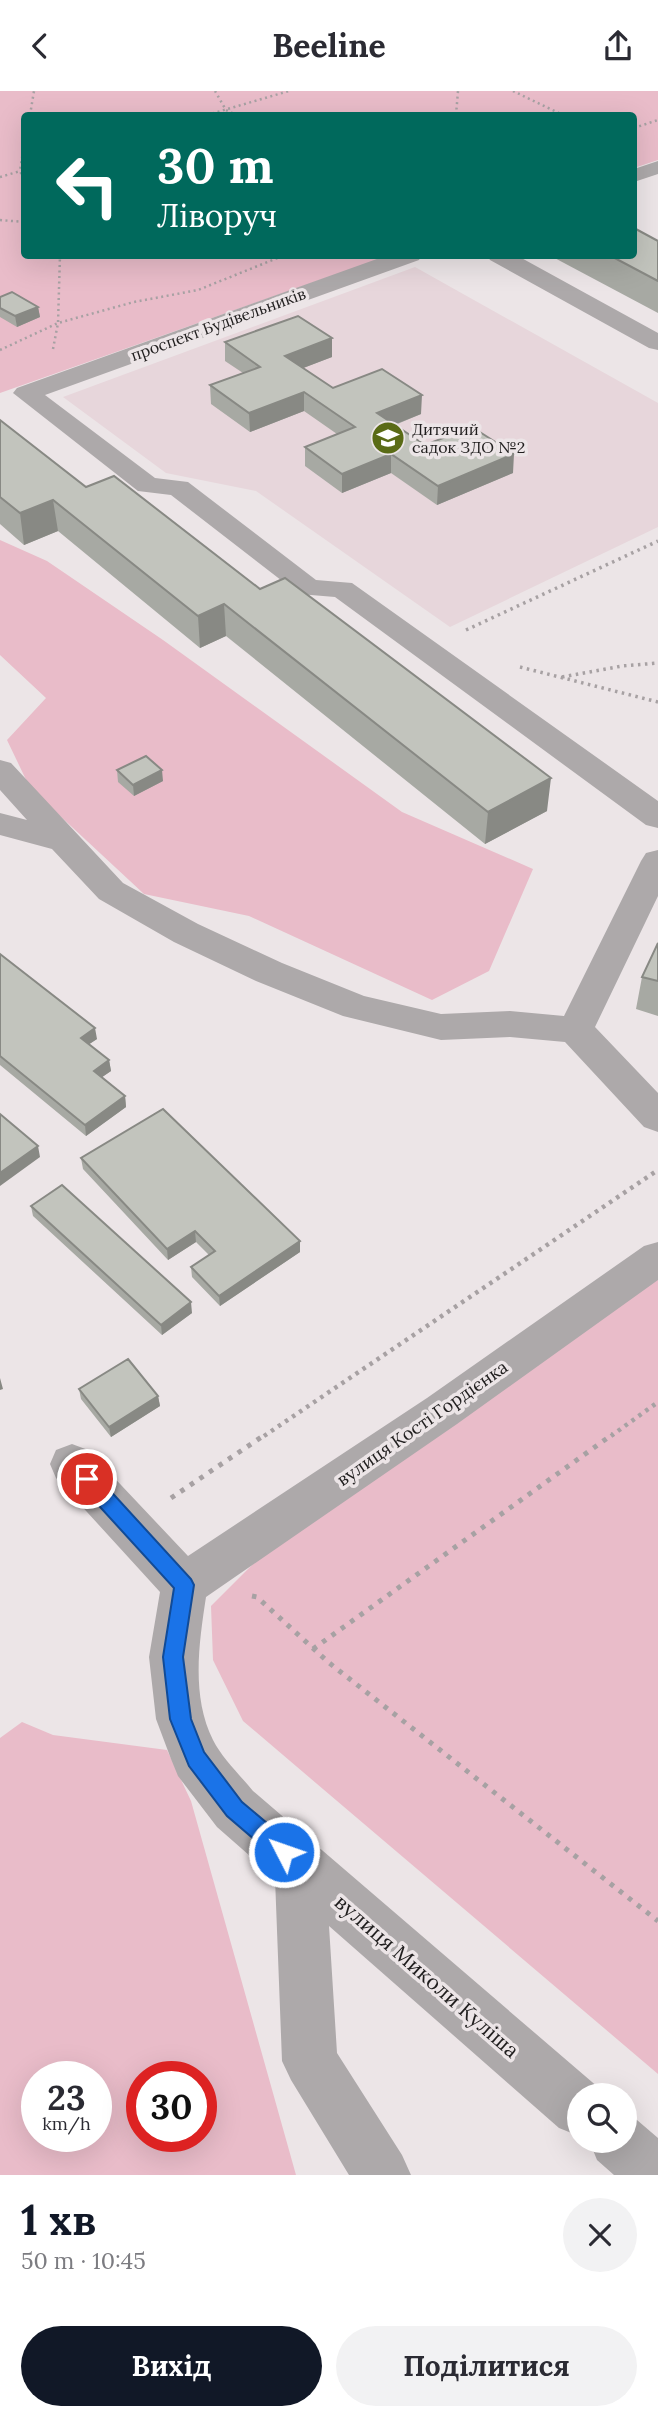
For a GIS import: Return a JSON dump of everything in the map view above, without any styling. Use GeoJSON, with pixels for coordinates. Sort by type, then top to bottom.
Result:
{"type":"FeatureCollection","features":[{"type":"Feature","properties":{"kind":"street"},"geometry":{"type":"LineString","coordinates":[[637,175],[658,167]]}},
{"type":"Feature","properties":{"kind":"street","name":"проспект Будівельників"},"geometry":{"type":"LineString","coordinates":[[36,389],[400,259]]}},
{"type":"Feature","properties":{"kind":"street"},"geometry":{"type":"LineString","coordinates":[[505,259],[658,343]]}},
{"type":"Feature","properties":{"kind":"street"},"geometry":{"type":"LineString","coordinates":[[36,389],[148,485],[178,488],[309,588],[342,589],[658,817]]}},
{"type":"Feature","properties":{"kind":"street"},"geometry":{"type":"LineString","coordinates":[[0,770],[111,891],[186,933],[257,967],[356,1007],[441,1027],[510,1024],[575,1030],[658,1117]]}},
{"type":"Feature","properties":{"kind":"street"},"geometry":{"type":"LineString","coordinates":[[0,824],[64,841]]}},
{"type":"Feature","properties":{"kind":"street"},"geometry":{"type":"LineString","coordinates":[[575,1030],[658,862]]}},
{"type":"Feature","properties":{"kind":"street","name":"вулиця Кості Гордієнка"},"geometry":{"type":"LineString","coordinates":[[184,1585],[442,1411],[658,1258]]}},
{"type":"Feature","properties":{"kind":"street"},"geometry":{"type":"LineString","coordinates":[[72,1464],[184,1585]]}},
{"type":"Feature","properties":{"kind":"street","name":"вулиця Миколи Куліша"},"geometry":{"type":"LineString","coordinates":[[184,1585],[173,1657],[180,1719],[196,1759],[235,1809],[567,2098]]}},
{"type":"Feature","properties":{"kind":"street"},"geometry":{"type":"LineString","coordinates":[[300,1866],[310,2061],[382,2175]]}},
{"type":"Feature","properties":{"kind":"street"},"geometry":{"type":"LineString","coordinates":[[632,2153],[657,2175]]}},
{"type":"Feature","properties":{"kind":"path"},"geometry":{"type":"LineString","coordinates":[[30,112],[34,91]]}},
{"type":"Feature","properties":{"kind":"path"},"geometry":{"type":"LineString","coordinates":[[215,91],[230,112]]}},
{"type":"Feature","properties":{"kind":"path"},"geometry":{"type":"LineString","coordinates":[[218,112],[289,91]]}},
{"type":"Feature","properties":{"kind":"path"},"geometry":{"type":"LineString","coordinates":[[456,112],[458,91]]}},
{"type":"Feature","properties":{"kind":"path"},"geometry":{"type":"LineString","coordinates":[[513,91],[557,112]]}},
{"type":"Feature","properties":{"kind":"path"},"geometry":{"type":"LineString","coordinates":[[637,127],[658,120]]}},
{"type":"Feature","properties":{"kind":"path"},"geometry":{"type":"LineString","coordinates":[[0,177],[20,171],[21,164]]}},
{"type":"Feature","properties":{"kind":"path"},"geometry":{"type":"LineString","coordinates":[[0,221],[21,222]]}},
{"type":"Feature","properties":{"kind":"path"},"geometry":{"type":"LineString","coordinates":[[36,389],[58,323],[60,259]]}},
{"type":"Feature","properties":{"kind":"path"},"geometry":{"type":"LineString","coordinates":[[0,350],[58,323],[134,302],[198,290],[275,259]]}},
{"type":"Feature","properties":{"kind":"path"},"geometry":{"type":"LineString","coordinates":[[414,641],[470,629],[658,541]]}},
{"type":"Feature","properties":{"kind":"path"},"geometry":{"type":"LineString","coordinates":[[559,677],[658,663]]}},
{"type":"Feature","properties":{"kind":"path"},"geometry":{"type":"LineString","coordinates":[[520,667],[658,702]]}},
{"type":"Feature","properties":{"kind":"path"},"geometry":{"type":"LineString","coordinates":[[131,1525],[658,1171]]}},
{"type":"Feature","properties":{"kind":"path"},"geometry":{"type":"LineString","coordinates":[[313,1649],[658,1402]]}},
{"type":"Feature","properties":{"kind":"path"},"geometry":{"type":"LineString","coordinates":[[184,1585],[257,1597],[313,1649],[658,1921]]}},
{"type":"Feature","properties":{"kind":"shaded area"},"geometry":{"type":"Polygon","coordinates":[[[0,91],[658,91],[658,160],[637,167],[637,112],[21,112],[21,259],[380,259],[0,393],[0,91]]]}},
{"type":"Feature","properties":{"kind":"shaded area","name":"Дитячий садок ЗДО №2"},"geometry":{"type":"Polygon","coordinates":[[[415,267],[658,403],[658,527],[450,627],[256,491],[166,473],[63,397],[415,267]]]}},
{"type":"Feature","properties":{"kind":"shaded area"},"geometry":{"type":"Polygon","coordinates":[[[0,540],[47,561],[163,640],[402,812],[533,869],[489,971],[432,1000],[249,916],[144,894],[30,788],[7,740],[46,698],[0,655],[0,540]]]}},
{"type":"Feature","properties":{"kind":"shaded area"},"geometry":{"type":"Polygon","coordinates":[[[658,1272],[658,2074],[243,1721],[213,1660],[211,1606],[254,1563],[658,1272]]]}},
{"type":"Feature","properties":{"kind":"shaded area"},"geometry":{"type":"Polygon","coordinates":[[[22,1722],[53,1735],[167,1750],[191,1801],[296,2175],[0,2175],[0,1738],[22,1722]]]}},
{"type":"Feature","properties":{"kind":"building"},"geometry":{"type":"Polygon","coordinates":[[[637,230],[658,241],[658,281],[617,259],[637,259],[637,230]]]}},
{"type":"Feature","properties":{"kind":"building"},"geometry":{"type":"Polygon","coordinates":[[[12,292],[38,307],[15,316],[0,308],[0,297],[12,292]]]}},
{"type":"Feature","properties":{"kind":"building"},"geometry":{"type":"Polygon","coordinates":[[[298,316],[332,338],[285,356],[333,388],[382,369],[422,395],[377,413],[425,445],[472,427],[514,454],[438,486],[391,454],[342,474],[305,447],[355,427],[304,392],[249,413],[210,385],[260,367],[225,342],[298,316]]]}},
{"type":"Feature","properties":{"kind":"building"},"geometry":{"type":"Polygon","coordinates":[[[0,420],[86,487],[114,476],[260,589],[285,578],[551,778],[488,812],[224,604],[198,616],[53,500],[20,513],[0,497],[0,420]]]}},
{"type":"Feature","properties":{"kind":"building"},"geometry":{"type":"Polygon","coordinates":[[[146,756],[162,770],[133,785],[117,770],[146,756]]]}},
{"type":"Feature","properties":{"kind":"building"},"geometry":{"type":"Polygon","coordinates":[[[658,943],[658,981],[642,977],[658,943]]]}},
{"type":"Feature","properties":{"kind":"building"},"geometry":{"type":"Polygon","coordinates":[[[0,954],[95,1028],[81,1038],[109,1060],[94,1071],[125,1096],[85,1125],[0,1056],[0,954]]]}},
{"type":"Feature","properties":{"kind":"building"},"geometry":{"type":"Polygon","coordinates":[[[163,1109],[300,1241],[219,1296],[191,1267],[215,1251],[195,1231],[167,1249],[81,1158],[163,1109]]]}},
{"type":"Feature","properties":{"kind":"building"},"geometry":{"type":"Polygon","coordinates":[[[0,1114],[38,1146],[0,1173],[0,1114]]]}},
{"type":"Feature","properties":{"kind":"building"},"geometry":{"type":"Polygon","coordinates":[[[62,1185],[191,1302],[161,1325],[31,1206],[62,1185]]]}},
{"type":"Feature","properties":{"kind":"building"},"geometry":{"type":"Polygon","coordinates":[[[128,1359],[158,1396],[109,1427],[79,1389],[128,1359]]]}},
{"type":"Feature","properties":{"kind":"place","name":"Дитячий садок ЗДО №2"},"geometry":{"type":"Point","coordinates":[388,438]}},
{"type":"Feature","properties":{"kind":"route"},"geometry":{"type":"LineString","coordinates":[[87,1479],[184,1585],[173,1657],[180,1719],[196,1759],[235,1809],[284,1852]]}}]}
